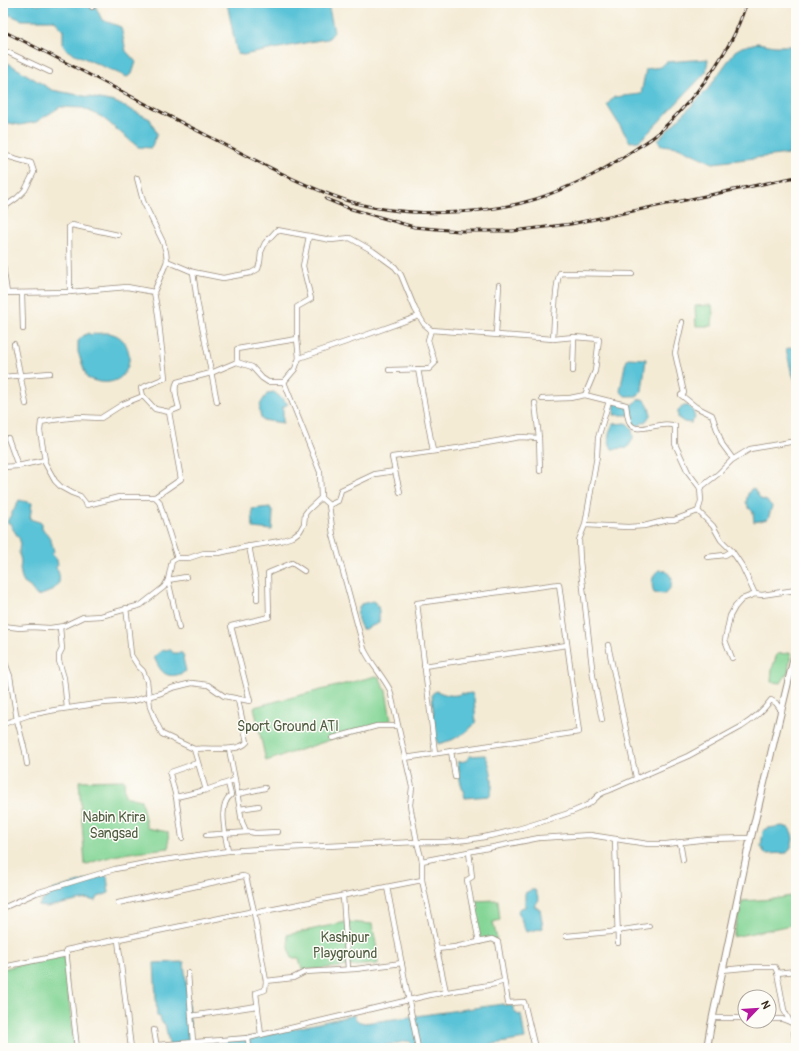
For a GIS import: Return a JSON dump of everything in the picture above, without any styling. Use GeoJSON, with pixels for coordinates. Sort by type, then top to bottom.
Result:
{"type":"FeatureCollection","features":[{"type":"Feature","properties":{"kind":"main road"},"geometry":{"type":"LineString","coordinates":[[707,1048],[722,970],[751,838],[796,649]]}},
{"type":"Feature","properties":{"kind":"street"},"geometry":{"type":"LineString","coordinates":[[3,50],[50,72]]}},
{"type":"Feature","properties":{"kind":"street"},"geometry":{"type":"LineString","coordinates":[[3,155],[31,163],[34,172],[25,190],[3,208]]}},
{"type":"Feature","properties":{"kind":"street"},"geometry":{"type":"LineString","coordinates":[[137,178],[143,201],[163,242],[167,261],[154,292],[165,378],[141,388],[143,396],[155,409],[169,412],[179,408],[175,391],[175,385],[177,382],[211,373],[237,362],[252,366],[262,378],[268,382],[284,382],[295,369],[299,358],[296,307],[311,299],[303,266],[309,236]]}},
{"type":"Feature","properties":{"kind":"street"},"geometry":{"type":"LineString","coordinates":[[70,292],[69,227],[72,226],[118,235]]}},
{"type":"Feature","properties":{"kind":"street"},"geometry":{"type":"LineString","coordinates":[[167,261],[194,272],[223,278],[251,273],[258,269],[261,252],[265,243],[278,230],[331,240],[350,238],[374,251],[395,267],[401,274],[415,309],[424,324],[431,330],[553,339],[574,337],[600,339],[595,371],[585,395]]}},
{"type":"Feature","properties":{"kind":"street"},"geometry":{"type":"LineString","coordinates":[[3,265],[5,293],[70,292],[127,287],[154,292]]}},
{"type":"Feature","properties":{"kind":"street"},"geometry":{"type":"LineString","coordinates":[[194,272],[196,301],[217,402]]}},
{"type":"Feature","properties":{"kind":"street"},"geometry":{"type":"LineString","coordinates":[[553,339],[558,276],[560,274],[632,274]]}},
{"type":"Feature","properties":{"kind":"street"},"geometry":{"type":"LineString","coordinates":[[496,334],[499,285]]}},
{"type":"Feature","properties":{"kind":"street"},"geometry":{"type":"LineString","coordinates":[[22,293],[23,329]]}},
{"type":"Feature","properties":{"kind":"street"},"geometry":{"type":"LineString","coordinates":[[299,358],[419,316]]}},
{"type":"Feature","properties":{"kind":"street"},"geometry":{"type":"LineString","coordinates":[[682,322],[675,353],[684,393],[681,396],[696,407],[712,415],[722,444],[734,459]]}},
{"type":"Feature","properties":{"kind":"street"},"geometry":{"type":"LineString","coordinates":[[389,370],[429,369],[435,363],[428,340],[431,330]]}},
{"type":"Feature","properties":{"kind":"street"},"geometry":{"type":"LineString","coordinates":[[573,371],[574,337]]}},
{"type":"Feature","properties":{"kind":"street"},"geometry":{"type":"LineString","coordinates":[[237,362],[237,349],[297,339]]}},
{"type":"Feature","properties":{"kind":"street"},"geometry":{"type":"LineString","coordinates":[[14,344],[26,404]]}},
{"type":"Feature","properties":{"kind":"street"},"geometry":{"type":"LineString","coordinates":[[418,369],[433,451]]}},
{"type":"Feature","properties":{"kind":"street"},"geometry":{"type":"LineString","coordinates":[[3,377],[50,373]]}},
{"type":"Feature","properties":{"kind":"street"},"geometry":{"type":"LineString","coordinates":[[284,382],[320,472],[321,498],[329,505],[334,535],[364,649],[369,660],[385,679],[390,690],[412,787],[410,806],[422,861],[422,880],[446,992]]}},
{"type":"Feature","properties":{"kind":"street"},"geometry":{"type":"LineString","coordinates":[[542,399],[570,398],[585,395],[626,405],[629,421],[631,426],[634,428],[644,428],[664,424],[671,424],[674,426],[676,444],[688,472],[700,488],[701,501],[698,511]]}},
{"type":"Feature","properties":{"kind":"street"},"geometry":{"type":"LineString","coordinates":[[143,396],[123,404],[102,418],[78,417],[41,422],[40,430],[45,463],[55,481],[61,488],[72,494],[80,496],[87,505],[119,497],[155,497],[181,479],[169,412]]}},
{"type":"Feature","properties":{"kind":"street"},"geometry":{"type":"LineString","coordinates":[[602,720],[593,676],[579,540],[585,525],[598,456],[598,438],[609,401]]}},
{"type":"Feature","properties":{"kind":"street"},"geometry":{"type":"LineString","coordinates":[[535,403],[539,438],[540,471]]}},
{"type":"Feature","properties":{"kind":"street"},"geometry":{"type":"LineString","coordinates":[[400,492],[392,457],[520,437],[539,438]]}},
{"type":"Feature","properties":{"kind":"street"},"geometry":{"type":"LineString","coordinates":[[8,438],[18,466]]}},
{"type":"Feature","properties":{"kind":"street"},"geometry":{"type":"LineString","coordinates":[[700,488],[734,459],[750,449],[796,441]]}},
{"type":"Feature","properties":{"kind":"street"},"geometry":{"type":"LineString","coordinates":[[3,468],[45,460]]}},
{"type":"Feature","properties":{"kind":"street"},"geometry":{"type":"LineString","coordinates":[[329,505],[338,501],[341,490],[375,474],[395,471]]}},
{"type":"Feature","properties":{"kind":"street"},"geometry":{"type":"LineString","coordinates":[[155,497],[159,501],[177,558]]}},
{"type":"Feature","properties":{"kind":"street"},"geometry":{"type":"LineString","coordinates":[[3,626],[20,628],[60,627],[77,621],[83,617],[100,616],[141,605],[164,587],[168,580],[172,561],[177,558],[189,558],[204,553],[219,553],[280,541],[292,537],[300,531],[304,524],[305,514],[321,498]]}},
{"type":"Feature","properties":{"kind":"street"},"geometry":{"type":"LineString","coordinates":[[585,525],[628,527],[644,526],[674,520],[698,511]]}},
{"type":"Feature","properties":{"kind":"street"},"geometry":{"type":"LineString","coordinates":[[698,511],[713,526],[721,540],[732,551],[742,566],[755,594]]}},
{"type":"Feature","properties":{"kind":"street"},"geometry":{"type":"LineString","coordinates":[[249,546],[257,588],[257,599]]}},
{"type":"Feature","properties":{"kind":"street"},"geometry":{"type":"LineString","coordinates":[[707,557],[725,555],[732,551]]}},
{"type":"Feature","properties":{"kind":"street"},"geometry":{"type":"LineString","coordinates":[[3,724],[28,715],[103,703],[133,701],[192,683],[208,685],[224,696],[238,700],[250,701],[231,626],[269,617],[268,573],[292,563],[304,571]]}},
{"type":"Feature","properties":{"kind":"street"},"geometry":{"type":"LineString","coordinates":[[168,580],[186,577]]}},
{"type":"Feature","properties":{"kind":"street"},"geometry":{"type":"LineString","coordinates":[[168,580],[179,628]]}},
{"type":"Feature","properties":{"kind":"street"},"geometry":{"type":"LineString","coordinates":[[405,758],[579,732],[559,584],[417,603],[435,753]]}},
{"type":"Feature","properties":{"kind":"street"},"geometry":{"type":"LineString","coordinates":[[732,658],[725,640],[730,616],[742,599],[755,594],[762,595],[796,590]]}},
{"type":"Feature","properties":{"kind":"street"},"geometry":{"type":"LineString","coordinates":[[126,608],[131,655],[148,681],[150,707],[162,734],[194,749],[229,749],[241,747],[248,742],[238,700]]}},
{"type":"Feature","properties":{"kind":"street"},"geometry":{"type":"LineString","coordinates":[[60,627],[62,649],[59,655],[59,661],[64,678],[68,708]]}},
{"type":"Feature","properties":{"kind":"street"},"geometry":{"type":"LineString","coordinates":[[424,666],[567,645]]}},
{"type":"Feature","properties":{"kind":"street"},"geometry":{"type":"LineString","coordinates":[[608,645],[636,777]]}},
{"type":"Feature","properties":{"kind":"street"},"geometry":{"type":"LineString","coordinates":[[3,657],[10,676],[17,720],[25,751],[26,764]]}},
{"type":"Feature","properties":{"kind":"street"},"geometry":{"type":"LineString","coordinates":[[3,908],[36,893],[116,869],[156,861],[228,851],[417,842],[434,843],[463,841],[504,834],[564,815],[588,804],[598,796],[636,777],[688,756],[748,723],[771,700],[776,703],[781,710]]}},
{"type":"Feature","properties":{"kind":"street"},"geometry":{"type":"LineString","coordinates":[[333,738],[377,726],[398,726]]}},
{"type":"Feature","properties":{"kind":"street"},"geometry":{"type":"LineString","coordinates":[[194,749],[206,790]]}},
{"type":"Feature","properties":{"kind":"street"},"geometry":{"type":"LineString","coordinates":[[229,749],[243,828],[249,832]]}},
{"type":"Feature","properties":{"kind":"street"},"geometry":{"type":"LineString","coordinates":[[451,751],[455,777]]}},
{"type":"Feature","properties":{"kind":"street"},"geometry":{"type":"LineString","coordinates":[[182,838],[176,798],[170,774],[171,772],[198,763]]}},
{"type":"Feature","properties":{"kind":"street"},"geometry":{"type":"LineString","coordinates":[[176,798],[235,780]]}},
{"type":"Feature","properties":{"kind":"street"},"geometry":{"type":"LineString","coordinates":[[228,783],[231,795],[227,798],[223,814],[228,851]]}},
{"type":"Feature","properties":{"kind":"street"},"geometry":{"type":"LineString","coordinates":[[238,794],[265,788]]}},
{"type":"Feature","properties":{"kind":"street"},"geometry":{"type":"LineString","coordinates":[[240,809],[259,806]]}},
{"type":"Feature","properties":{"kind":"street"},"geometry":{"type":"LineString","coordinates":[[206,835],[249,832],[278,832]]}},
{"type":"Feature","properties":{"kind":"street"},"geometry":{"type":"LineString","coordinates":[[422,861],[539,838],[590,835],[648,844],[708,839],[751,838]]}},
{"type":"Feature","properties":{"kind":"street"},"geometry":{"type":"LineString","coordinates":[[615,839],[618,943]]}},
{"type":"Feature","properties":{"kind":"street"},"geometry":{"type":"LineString","coordinates":[[680,842],[683,860]]}},
{"type":"Feature","properties":{"kind":"street"},"geometry":{"type":"LineString","coordinates":[[469,852],[472,877],[467,880],[479,942]]}},
{"type":"Feature","properties":{"kind":"street"},"geometry":{"type":"LineString","coordinates":[[118,903],[243,876],[246,877],[254,912],[266,981],[265,990],[256,993],[261,1035]]}},
{"type":"Feature","properties":{"kind":"street"},"geometry":{"type":"LineString","coordinates":[[77,1048],[66,950],[422,880]]}},
{"type":"Feature","properties":{"kind":"street"},"geometry":{"type":"LineString","coordinates":[[387,887],[418,1048]]}},
{"type":"Feature","properties":{"kind":"street"},"geometry":{"type":"LineString","coordinates":[[343,896],[348,969]]}},
{"type":"Feature","properties":{"kind":"street"},"geometry":{"type":"LineString","coordinates":[[566,936],[610,932],[649,926]]}},
{"type":"Feature","properties":{"kind":"street"},"geometry":{"type":"LineString","coordinates":[[437,949],[455,947],[492,939],[498,942],[508,1003],[524,1002],[536,1048]]}},
{"type":"Feature","properties":{"kind":"street"},"geometry":{"type":"LineString","coordinates":[[118,940],[131,1048]]}},
{"type":"Feature","properties":{"kind":"street"},"geometry":{"type":"LineString","coordinates":[[3,967],[66,954]]}},
{"type":"Feature","properties":{"kind":"street"},"geometry":{"type":"LineString","coordinates":[[266,981],[293,978],[305,972],[356,969],[402,963]]}},
{"type":"Feature","properties":{"kind":"street"},"geometry":{"type":"LineString","coordinates":[[722,970],[775,967],[778,973],[784,1010],[794,1024],[796,1046]]}},
{"type":"Feature","properties":{"kind":"street"},"geometry":{"type":"LineString","coordinates":[[778,973],[796,971]]}},
{"type":"Feature","properties":{"kind":"street"},"geometry":{"type":"LineString","coordinates":[[188,973],[193,1042]]}},
{"type":"Feature","properties":{"kind":"street"},"geometry":{"type":"LineString","coordinates":[[154,1030],[157,1047],[193,1042],[248,1038],[409,1000],[504,981]]}},
{"type":"Feature","properties":{"kind":"street"},"geometry":{"type":"LineString","coordinates":[[191,1016],[257,1006]]}},
{"type":"Feature","properties":{"kind":"street"},"geometry":{"type":"LineString","coordinates":[[712,1018],[737,1018]]}},
{"type":"Feature","properties":{"kind":"street"},"geometry":{"type":"LineString","coordinates":[[777,1019],[782,1019],[794,1024]]}},
{"type":"Feature","properties":{"kind":"street"},"geometry":{"type":"LineString","coordinates":[[248,1038],[249,1048]]}},
{"type":"Feature","properties":{"kind":"green space"},"geometry":{"type":"Polygon","coordinates":[[[712,305],[712,326],[696,326],[695,306],[712,305]]]}},
{"type":"Feature","properties":{"kind":"green space"},"geometry":{"type":"Polygon","coordinates":[[[791,653],[788,672],[781,683],[771,682],[772,669],[777,654],[791,653]]]}},
{"type":"Feature","properties":{"kind":"green space","name":"Sport Ground ATI"},"geometry":{"type":"Polygon","coordinates":[[[376,676],[379,677],[386,691],[391,720],[266,761],[254,707],[376,676]]]}},
{"type":"Feature","properties":{"kind":"green space","name":"Nabin Krira Sangsad"},"geometry":{"type":"Polygon","coordinates":[[[124,780],[125,796],[141,800],[147,828],[168,832],[169,848],[116,856],[85,865],[79,781],[124,780]]]}},
{"type":"Feature","properties":{"kind":"green space"},"geometry":{"type":"Polygon","coordinates":[[[796,895],[796,924],[733,937],[742,901],[774,899],[796,895]]]}},
{"type":"Feature","properties":{"kind":"green space"},"geometry":{"type":"Polygon","coordinates":[[[498,900],[500,920],[493,922],[497,939],[480,942],[473,901],[498,900]]]}},
{"type":"Feature","properties":{"kind":"green space","name":"Kashipur Playground"},"geometry":{"type":"Polygon","coordinates":[[[346,922],[372,924],[378,964],[302,970],[299,958],[291,958],[287,935],[346,922]]]}},
{"type":"Feature","properties":{"kind":"green space"},"geometry":{"type":"Polygon","coordinates":[[[64,953],[74,1048],[3,1048],[3,969],[64,953]]]}},
{"type":"Feature","properties":{"kind":"water"},"geometry":{"type":"Polygon","coordinates":[[[3,3],[30,3],[39,5],[42,3],[94,3],[102,20],[121,27],[126,51],[136,62],[132,74],[127,77],[68,51],[63,45],[63,30],[54,20],[22,20],[3,12],[3,3]]]}},
{"type":"Feature","properties":{"kind":"water"},"geometry":{"type":"Polygon","coordinates":[[[227,3],[328,3],[334,32],[328,39],[243,55],[238,54],[227,3]]]}},
{"type":"Feature","properties":{"kind":"water"},"geometry":{"type":"Polygon","coordinates":[[[757,43],[775,46],[796,46],[796,153],[713,163],[678,147],[661,145],[658,140],[708,89],[735,51],[742,47],[757,43]]]}},
{"type":"Feature","properties":{"kind":"water"},"geometry":{"type":"Polygon","coordinates":[[[708,59],[706,72],[647,134],[639,141],[630,142],[607,105],[614,97],[641,94],[646,69],[661,67],[666,62],[708,59]]]}},
{"type":"Feature","properties":{"kind":"water"},"geometry":{"type":"Polygon","coordinates":[[[3,60],[52,90],[115,102],[150,119],[157,134],[151,148],[138,147],[102,117],[83,108],[60,107],[36,122],[20,125],[3,122],[3,60]]]}},
{"type":"Feature","properties":{"kind":"water"},"geometry":{"type":"Polygon","coordinates":[[[88,333],[91,335],[95,333],[103,333],[116,335],[124,342],[129,352],[129,363],[125,373],[116,380],[104,382],[87,378],[78,352],[78,341],[88,333]]]}},
{"type":"Feature","properties":{"kind":"water"},"geometry":{"type":"Polygon","coordinates":[[[796,346],[796,383],[786,349],[796,346]]]}},
{"type":"Feature","properties":{"kind":"water"},"geometry":{"type":"Polygon","coordinates":[[[628,358],[646,359],[642,391],[637,396],[625,396],[620,391],[625,365],[628,358]]]}},
{"type":"Feature","properties":{"kind":"water"},"geometry":{"type":"Polygon","coordinates":[[[274,392],[288,404],[283,407],[283,423],[262,420],[260,415],[261,403],[268,393],[274,392]]]}},
{"type":"Feature","properties":{"kind":"water"},"geometry":{"type":"Polygon","coordinates":[[[643,399],[647,403],[651,414],[646,421],[638,426],[632,423],[630,406],[638,400],[643,399]]]}},
{"type":"Feature","properties":{"kind":"water"},"geometry":{"type":"Polygon","coordinates":[[[615,402],[627,403],[629,415],[614,415],[615,402]]]}},
{"type":"Feature","properties":{"kind":"water"},"geometry":{"type":"Polygon","coordinates":[[[684,406],[689,406],[693,411],[695,418],[691,423],[684,422],[678,418],[678,410],[684,406]]]}},
{"type":"Feature","properties":{"kind":"water"},"geometry":{"type":"Polygon","coordinates":[[[626,423],[632,430],[633,439],[627,448],[612,449],[609,442],[609,436],[613,424],[626,423]]]}},
{"type":"Feature","properties":{"kind":"water"},"geometry":{"type":"Polygon","coordinates":[[[753,488],[761,499],[767,501],[772,506],[768,519],[754,522],[753,512],[746,502],[748,494],[753,488]]]}},
{"type":"Feature","properties":{"kind":"water"},"geometry":{"type":"Polygon","coordinates":[[[19,500],[32,503],[30,519],[42,523],[42,529],[50,539],[54,552],[52,554],[57,560],[58,565],[56,567],[59,573],[59,583],[53,590],[37,596],[22,579],[19,552],[20,540],[11,524],[7,522],[19,500]]]}},
{"type":"Feature","properties":{"kind":"water"},"geometry":{"type":"Polygon","coordinates":[[[270,507],[273,513],[272,530],[253,528],[252,509],[270,507]]]}},
{"type":"Feature","properties":{"kind":"water"},"geometry":{"type":"Polygon","coordinates":[[[659,570],[666,571],[672,578],[671,587],[665,594],[654,593],[653,590],[653,577],[659,570]]]}},
{"type":"Feature","properties":{"kind":"water"},"geometry":{"type":"Polygon","coordinates":[[[373,601],[376,603],[378,608],[379,623],[362,629],[357,616],[359,608],[361,604],[373,601]]]}},
{"type":"Feature","properties":{"kind":"water"},"geometry":{"type":"Polygon","coordinates":[[[170,649],[173,653],[182,653],[186,671],[183,673],[172,676],[165,674],[154,657],[161,651],[170,649]]]}},
{"type":"Feature","properties":{"kind":"water"},"geometry":{"type":"Polygon","coordinates":[[[436,691],[452,695],[472,693],[474,698],[476,723],[466,732],[452,740],[438,744],[435,736],[432,694],[436,691]]]}},
{"type":"Feature","properties":{"kind":"water"},"geometry":{"type":"Polygon","coordinates":[[[485,755],[492,776],[491,792],[489,796],[465,798],[460,780],[458,762],[466,760],[469,756],[485,755]]]}},
{"type":"Feature","properties":{"kind":"water"},"geometry":{"type":"Polygon","coordinates":[[[783,826],[789,828],[793,837],[789,850],[787,853],[765,854],[761,846],[763,831],[768,828],[783,826]]]}},
{"type":"Feature","properties":{"kind":"water"},"geometry":{"type":"Polygon","coordinates":[[[104,875],[107,876],[109,893],[98,897],[96,901],[87,899],[47,907],[38,906],[52,890],[104,875]]]}},
{"type":"Feature","properties":{"kind":"water"},"geometry":{"type":"Polygon","coordinates":[[[535,890],[539,900],[534,906],[540,909],[543,928],[526,932],[518,911],[520,908],[525,907],[525,893],[535,890]]]}},
{"type":"Feature","properties":{"kind":"water"},"geometry":{"type":"Polygon","coordinates":[[[184,962],[192,1044],[262,1036],[354,1015],[358,1021],[365,1023],[503,1004],[513,1006],[513,1009],[518,1015],[521,1014],[525,1039],[468,1048],[416,1048],[409,1041],[369,1048],[170,1048],[165,1024],[162,1023],[160,1017],[157,1016],[154,963],[184,962]]]}},
{"type":"Feature","properties":{"kind":"railway"},"geometry":{"type":"LineString","coordinates":[[3,31],[258,161],[327,194],[367,206],[390,210],[440,213],[491,209],[514,205],[543,197],[595,174],[651,139],[678,114],[707,78],[732,39],[747,3]]}},
{"type":"Feature","properties":{"kind":"railway"},"geometry":{"type":"LineString","coordinates":[[326,199],[348,208],[414,227],[459,231],[513,231],[571,224],[796,177]]}}]}
